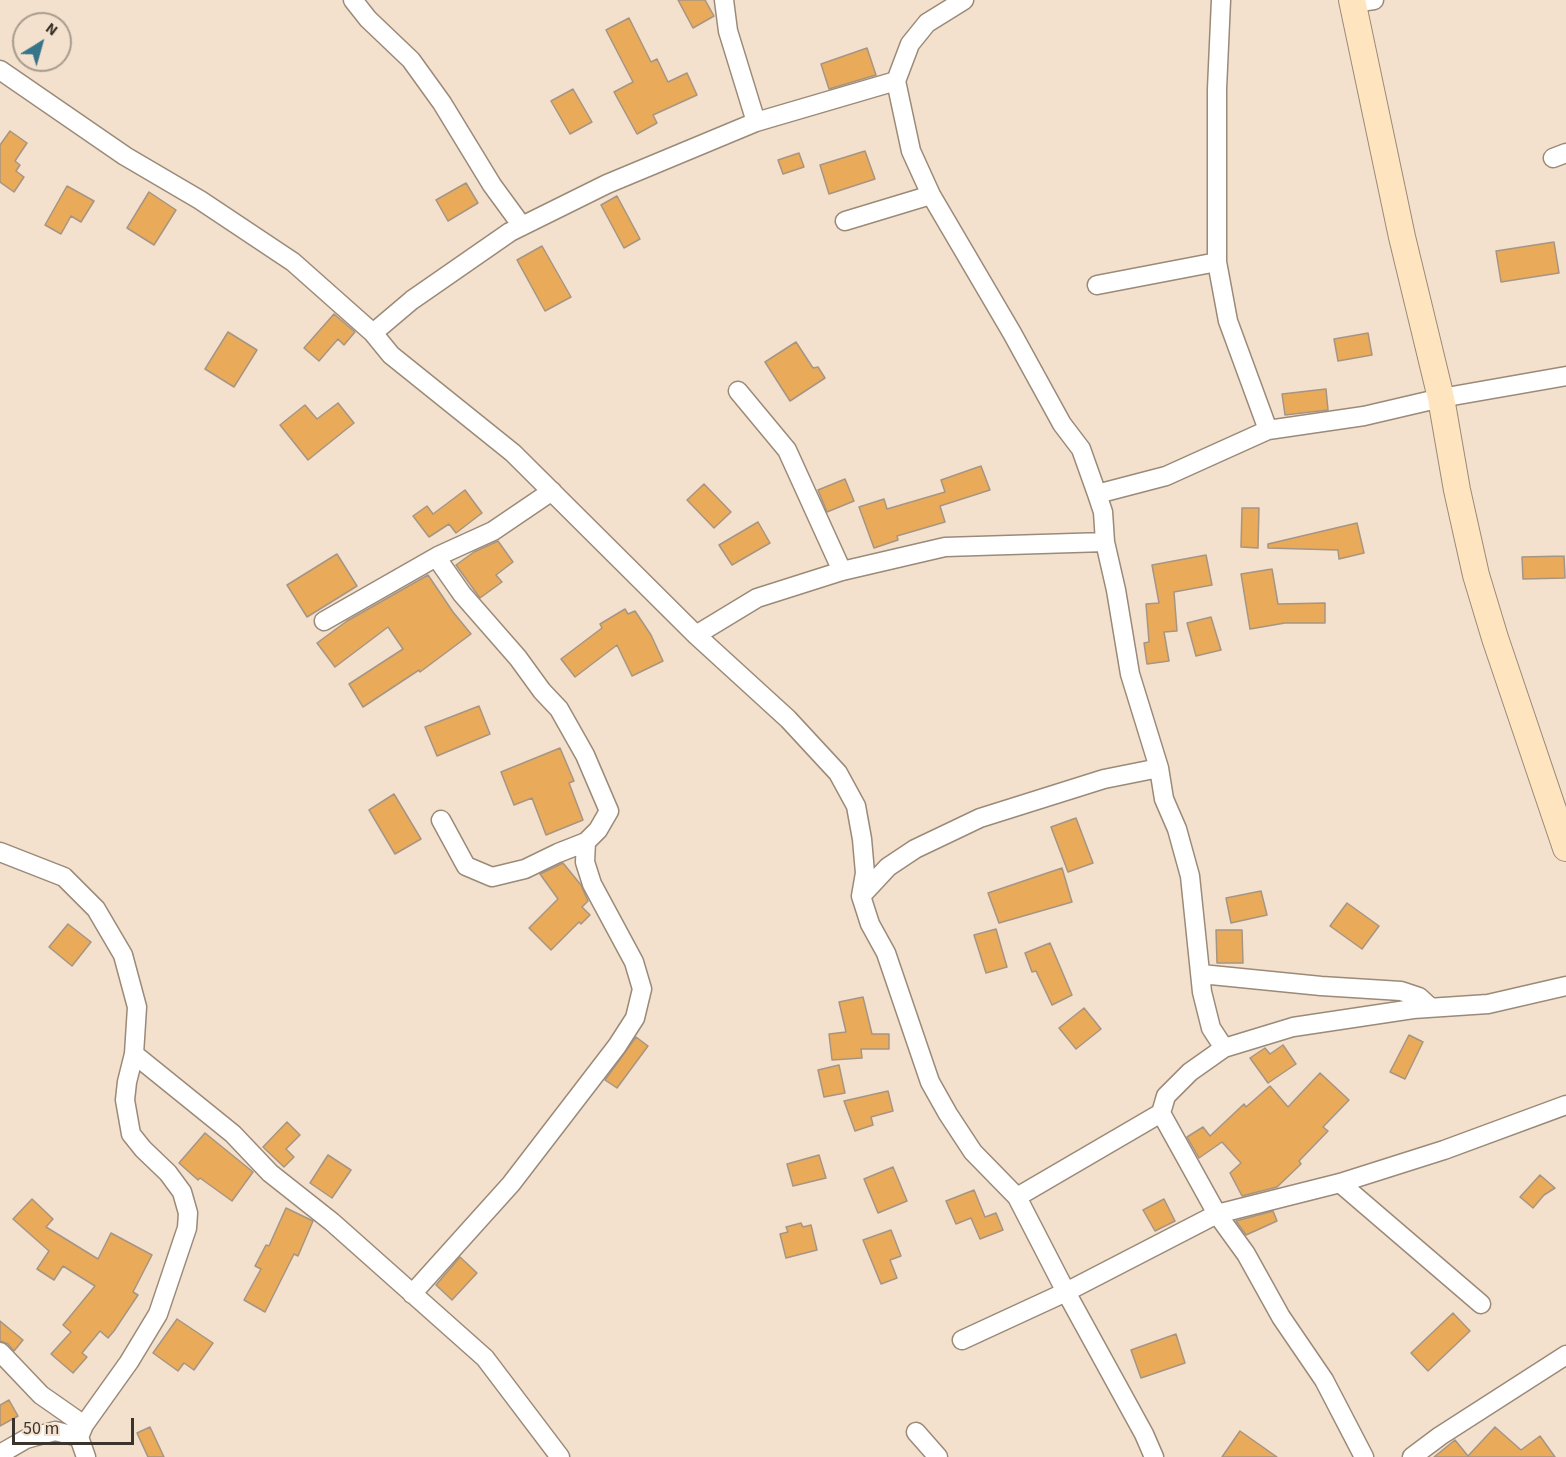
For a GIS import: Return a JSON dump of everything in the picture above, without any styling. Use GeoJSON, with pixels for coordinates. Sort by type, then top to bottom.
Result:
{"type":"FeatureCollection","features":[{"type":"Feature","properties":{"kind":"main road"},"geometry":{"type":"LineString","coordinates":[[1360,1],[1402,237],[1441,398],[1457,490],[1476,575],[1498,649],[1566,848]]}},
{"type":"Feature","properties":{"kind":"street"},"geometry":{"type":"LineString","coordinates":[[353,0],[368,19],[411,60],[442,103],[492,185],[522,226]]}},
{"type":"Feature","properties":{"kind":"street"},"geometry":{"type":"LineString","coordinates":[[724,0],[728,31],[756,122]]}},
{"type":"Feature","properties":{"kind":"street"},"geometry":{"type":"LineString","coordinates":[[964,0],[927,23],[910,44],[896,81],[911,151],[931,195],[1062,424],[1081,449],[1097,494],[1103,512],[1105,542],[1116,590],[1130,674],[1159,768],[1164,799],[1177,829],[1190,876],[1202,992],[1211,1029],[1224,1048]]}},
{"type":"Feature","properties":{"kind":"street"},"geometry":{"type":"LineString","coordinates":[[1221,0],[1216,89],[1217,262],[1228,321],[1268,430]]}},
{"type":"Feature","properties":{"kind":"street"},"geometry":{"type":"LineString","coordinates":[[0,70],[125,156],[200,200],[293,262],[374,333],[392,355],[431,389],[513,453],[696,635],[788,719],[838,773],[856,806],[865,873],[861,896],[870,924],[886,953],[930,1082],[974,1152],[1017,1197],[1144,1434],[1154,1457]]}},
{"type":"Feature","properties":{"kind":"street"},"geometry":{"type":"LineString","coordinates":[[374,333],[412,300],[510,232],[607,184],[756,122],[896,81]]}},
{"type":"Feature","properties":{"kind":"street"},"geometry":{"type":"LineString","coordinates":[[844,221],[931,195]]}},
{"type":"Feature","properties":{"kind":"street"},"geometry":{"type":"LineString","coordinates":[[1097,285],[1217,262]]}},
{"type":"Feature","properties":{"kind":"street"},"geometry":{"type":"LineString","coordinates":[[1097,494],[1166,476],[1268,430],[1364,416],[1441,398],[1566,376]]}},
{"type":"Feature","properties":{"kind":"street"},"geometry":{"type":"LineString","coordinates":[[738,391],[787,450],[842,571]]}},
{"type":"Feature","properties":{"kind":"street"},"geometry":{"type":"LineString","coordinates":[[324,621],[438,556],[493,531],[552,491]]}},
{"type":"Feature","properties":{"kind":"street"},"geometry":{"type":"LineString","coordinates":[[696,635],[757,598],[842,571],[945,547],[1105,542]]}},
{"type":"Feature","properties":{"kind":"street"},"geometry":{"type":"LineString","coordinates":[[438,556],[462,594],[518,658],[542,691],[560,709],[585,755],[609,811],[598,830],[586,842],[525,869],[492,877],[466,866],[441,820]]}},
{"type":"Feature","properties":{"kind":"street"},"geometry":{"type":"LineString","coordinates":[[861,896],[888,867],[906,855],[980,818],[1104,779],[1159,768]]}},
{"type":"Feature","properties":{"kind":"street"},"geometry":{"type":"LineString","coordinates":[[412,1294],[511,1184],[617,1046],[635,1018],[642,989],[634,962],[592,884],[585,862],[586,842]]}},
{"type":"Feature","properties":{"kind":"street"},"geometry":{"type":"LineString","coordinates":[[0,852],[64,877],[96,909],[123,955],[137,1007],[134,1054],[125,1100],[130,1134],[168,1173],[182,1192],[188,1212],[187,1228],[158,1314],[129,1362],[82,1431]]}},
{"type":"Feature","properties":{"kind":"street"},"geometry":{"type":"LineString","coordinates":[[1201,974],[1401,991],[1419,998],[1431,1008]]}},
{"type":"Feature","properties":{"kind":"street"},"geometry":{"type":"LineString","coordinates":[[1017,1197],[1161,1113],[1166,1096],[1190,1072],[1224,1048],[1293,1028],[1431,1008],[1488,1004],[1566,986]]}},
{"type":"Feature","properties":{"kind":"street"},"geometry":{"type":"LineString","coordinates":[[134,1054],[233,1134],[270,1173],[332,1222],[485,1359],[560,1457]]}},
{"type":"Feature","properties":{"kind":"street"},"geometry":{"type":"LineString","coordinates":[[962,1340],[1066,1292],[1217,1215],[1340,1183],[1444,1150],[1566,1105]]}},
{"type":"Feature","properties":{"kind":"street"},"geometry":{"type":"LineString","coordinates":[[1161,1113],[1217,1215],[1246,1254],[1281,1317],[1324,1380],[1364,1457]]}},
{"type":"Feature","properties":{"kind":"street"},"geometry":{"type":"LineString","coordinates":[[1340,1183],[1481,1304]]}},
{"type":"Feature","properties":{"kind":"street"},"geometry":{"type":"LineString","coordinates":[[0,1352],[41,1395],[82,1431],[86,1457]]}},
{"type":"Feature","properties":{"kind":"street"},"geometry":{"type":"LineString","coordinates":[[1412,1457],[1440,1436],[1566,1355]]}},
{"type":"Feature","properties":{"kind":"street"},"geometry":{"type":"LineString","coordinates":[[0,1454],[26,1439],[55,1431],[82,1431]]}},
{"type":"Feature","properties":{"kind":"street"},"geometry":{"type":"LineString","coordinates":[[916,1432],[938,1457]]}},
{"type":"Feature","properties":{"kind":"building"},"geometry":{"type":"Polygon","coordinates":[[[678,0],[705,0],[714,16],[693,28],[678,0]]]}},
{"type":"Feature","properties":{"kind":"building"},"geometry":{"type":"Polygon","coordinates":[[[629,18],[651,62],[657,59],[668,82],[687,73],[697,95],[653,115],[657,123],[637,134],[614,92],[633,82],[606,30],[629,18]]]}},
{"type":"Feature","properties":{"kind":"building"},"geometry":{"type":"Polygon","coordinates":[[[867,48],[876,75],[829,89],[821,64],[867,48]]]}},
{"type":"Feature","properties":{"kind":"building"},"geometry":{"type":"Polygon","coordinates":[[[573,89],[592,122],[570,134],[551,101],[573,89]]]}},
{"type":"Feature","properties":{"kind":"building"},"geometry":{"type":"Polygon","coordinates":[[[10,131],[27,143],[15,161],[20,165],[16,171],[24,177],[14,192],[0,182],[0,145],[10,131]]]}},
{"type":"Feature","properties":{"kind":"building"},"geometry":{"type":"Polygon","coordinates":[[[865,151],[875,179],[829,194],[820,165],[865,151]]]}},
{"type":"Feature","properties":{"kind":"building"},"geometry":{"type":"Polygon","coordinates":[[[799,153],[804,167],[783,174],[778,160],[799,153]]]}},
{"type":"Feature","properties":{"kind":"building"},"geometry":{"type":"Polygon","coordinates":[[[466,183],[478,203],[448,221],[436,200],[466,183]]]}},
{"type":"Feature","properties":{"kind":"building"},"geometry":{"type":"Polygon","coordinates":[[[67,186],[94,201],[81,222],[71,216],[61,234],[45,225],[67,186]]]}},
{"type":"Feature","properties":{"kind":"building"},"geometry":{"type":"Polygon","coordinates":[[[149,192],[176,210],[154,245],[127,228],[149,192]]]}},
{"type":"Feature","properties":{"kind":"building"},"geometry":{"type":"Polygon","coordinates":[[[617,196],[640,239],[624,248],[601,205],[617,196]]]}},
{"type":"Feature","properties":{"kind":"building"},"geometry":{"type":"Polygon","coordinates":[[[1554,242],[1559,273],[1501,282],[1496,251],[1554,242]]]}},
{"type":"Feature","properties":{"kind":"building"},"geometry":{"type":"Polygon","coordinates":[[[542,246],[571,297],[545,311],[517,260],[542,246]]]}},
{"type":"Feature","properties":{"kind":"building"},"geometry":{"type":"Polygon","coordinates":[[[334,314],[355,332],[344,345],[338,339],[319,361],[304,348],[334,314]]]}},
{"type":"Feature","properties":{"kind":"building"},"geometry":{"type":"Polygon","coordinates":[[[228,332],[257,350],[234,387],[205,369],[228,332]]]}},
{"type":"Feature","properties":{"kind":"building"},"geometry":{"type":"Polygon","coordinates":[[[1368,333],[1372,355],[1338,361],[1334,339],[1368,333]]]}},
{"type":"Feature","properties":{"kind":"building"},"geometry":{"type":"Polygon","coordinates":[[[796,342],[813,368],[818,367],[825,378],[790,401],[765,362],[796,342]]]}},
{"type":"Feature","properties":{"kind":"building"},"geometry":{"type":"Polygon","coordinates":[[[1326,389],[1328,410],[1285,415],[1282,394],[1326,389]]]}},
{"type":"Feature","properties":{"kind":"building"},"geometry":{"type":"Polygon","coordinates":[[[338,403],[354,423],[308,460],[280,425],[305,405],[317,419],[338,403]]]}},
{"type":"Feature","properties":{"kind":"building"},"geometry":{"type":"Polygon","coordinates":[[[981,466],[990,490],[940,506],[945,522],[897,536],[898,540],[874,548],[859,507],[884,499],[887,509],[945,492],[941,480],[981,466]]]}},
{"type":"Feature","properties":{"kind":"building"},"geometry":{"type":"Polygon","coordinates":[[[845,479],[854,501],[827,512],[818,490],[845,479]]]}},
{"type":"Feature","properties":{"kind":"building"},"geometry":{"type":"Polygon","coordinates":[[[704,484],[731,512],[714,528],[687,500],[704,484]]]}},
{"type":"Feature","properties":{"kind":"building"},"geometry":{"type":"Polygon","coordinates":[[[465,490],[482,513],[456,533],[449,524],[429,537],[413,516],[427,506],[433,514],[465,490]]]}},
{"type":"Feature","properties":{"kind":"building"},"geometry":{"type":"Polygon","coordinates":[[[1242,508],[1259,508],[1258,548],[1241,547],[1242,508]]]}},
{"type":"Feature","properties":{"kind":"building"},"geometry":{"type":"Polygon","coordinates":[[[758,522],[770,543],[732,565],[719,545],[758,522]]]}},
{"type":"Feature","properties":{"kind":"building"},"geometry":{"type":"Polygon","coordinates":[[[1357,523],[1364,553],[1339,559],[1338,550],[1268,548],[1268,544],[1357,523]]]}},
{"type":"Feature","properties":{"kind":"building"},"geometry":{"type":"Polygon","coordinates":[[[498,541],[513,562],[496,575],[502,582],[480,598],[456,565],[474,552],[498,541]]]}},
{"type":"Feature","properties":{"kind":"building"},"geometry":{"type":"Polygon","coordinates":[[[337,554],[357,586],[307,617],[287,585],[337,554]]]}},
{"type":"Feature","properties":{"kind":"building"},"geometry":{"type":"Polygon","coordinates":[[[1206,555],[1212,585],[1174,592],[1177,631],[1164,632],[1169,661],[1147,664],[1144,643],[1149,642],[1146,604],[1159,603],[1152,565],[1206,555]]]}},
{"type":"Feature","properties":{"kind":"building"},"geometry":{"type":"Polygon","coordinates":[[[1564,556],[1565,578],[1523,579],[1522,557],[1564,556]]]}},
{"type":"Feature","properties":{"kind":"building"},"geometry":{"type":"Polygon","coordinates":[[[1272,569],[1278,604],[1325,603],[1325,623],[1285,623],[1250,629],[1241,574],[1272,569]]]}},
{"type":"Feature","properties":{"kind":"building"},"geometry":{"type":"Polygon","coordinates":[[[428,575],[471,634],[420,672],[419,670],[363,707],[349,684],[403,649],[388,627],[335,667],[317,643],[347,621],[428,575]]]}},
{"type":"Feature","properties":{"kind":"building"},"geometry":{"type":"Polygon","coordinates":[[[625,609],[628,614],[635,611],[651,635],[663,661],[632,676],[617,645],[575,677],[561,659],[602,628],[600,624],[625,609]]]}},
{"type":"Feature","properties":{"kind":"building"},"geometry":{"type":"Polygon","coordinates":[[[1211,617],[1221,650],[1196,656],[1187,623],[1211,617]]]}},
{"type":"Feature","properties":{"kind":"building"},"geometry":{"type":"Polygon","coordinates":[[[479,706],[490,734],[437,756],[425,727],[479,706]]]}},
{"type":"Feature","properties":{"kind":"building"},"geometry":{"type":"Polygon","coordinates":[[[560,748],[574,781],[569,783],[583,820],[546,835],[532,798],[514,805],[501,772],[560,748]]]}},
{"type":"Feature","properties":{"kind":"building"},"geometry":{"type":"Polygon","coordinates":[[[394,794],[421,839],[395,854],[369,810],[394,794]]]}},
{"type":"Feature","properties":{"kind":"building"},"geometry":{"type":"Polygon","coordinates":[[[1076,818],[1093,863],[1068,872],[1051,827],[1076,818]]]}},
{"type":"Feature","properties":{"kind":"building"},"geometry":{"type":"Polygon","coordinates":[[[563,863],[581,885],[588,901],[582,907],[590,915],[581,924],[579,922],[551,950],[529,928],[558,899],[540,874],[563,863]]]}},
{"type":"Feature","properties":{"kind":"building"},"geometry":{"type":"Polygon","coordinates":[[[1062,868],[1072,902],[999,923],[988,893],[1062,868]]]}},
{"type":"Feature","properties":{"kind":"building"},"geometry":{"type":"Polygon","coordinates":[[[1261,891],[1267,915],[1231,923],[1226,898],[1261,891]]]}},
{"type":"Feature","properties":{"kind":"building"},"geometry":{"type":"Polygon","coordinates":[[[1347,903],[1379,926],[1362,949],[1330,926],[1347,903]]]}},
{"type":"Feature","properties":{"kind":"building"},"geometry":{"type":"Polygon","coordinates":[[[68,924],[91,942],[72,966],[49,947],[68,924]]]}},
{"type":"Feature","properties":{"kind":"building"},"geometry":{"type":"Polygon","coordinates":[[[996,929],[1007,967],[986,973],[974,935],[996,929]]]}},
{"type":"Feature","properties":{"kind":"building"},"geometry":{"type":"Polygon","coordinates":[[[1216,930],[1242,930],[1243,963],[1217,963],[1216,930]]]}},
{"type":"Feature","properties":{"kind":"building"},"geometry":{"type":"Polygon","coordinates":[[[1050,943],[1072,995],[1052,1005],[1036,971],[1032,972],[1025,953],[1050,943]]]}},
{"type":"Feature","properties":{"kind":"building"},"geometry":{"type":"Polygon","coordinates":[[[863,997],[872,1034],[889,1034],[889,1049],[861,1049],[862,1058],[832,1060],[829,1034],[846,1032],[839,1002],[863,997]]]}},
{"type":"Feature","properties":{"kind":"building"},"geometry":{"type":"Polygon","coordinates":[[[1084,1008],[1101,1029],[1076,1049],[1059,1028],[1084,1008]]]}},
{"type":"Feature","properties":{"kind":"building"},"geometry":{"type":"Polygon","coordinates":[[[1409,1035],[1423,1042],[1405,1079],[1390,1072],[1409,1035]]]}},
{"type":"Feature","properties":{"kind":"building"},"geometry":{"type":"Polygon","coordinates":[[[636,1037],[648,1046],[617,1088],[605,1080],[636,1037]]]}},
{"type":"Feature","properties":{"kind":"building"},"geometry":{"type":"Polygon","coordinates":[[[1283,1045],[1296,1064],[1268,1083],[1250,1058],[1265,1048],[1270,1054],[1283,1045]]]}},
{"type":"Feature","properties":{"kind":"building"},"geometry":{"type":"Polygon","coordinates":[[[839,1065],[845,1093],[824,1097],[818,1070],[839,1065]]]}},
{"type":"Feature","properties":{"kind":"building"},"geometry":{"type":"Polygon","coordinates":[[[1320,1073],[1349,1100],[1323,1127],[1328,1131],[1299,1161],[1301,1164],[1277,1187],[1242,1196],[1230,1173],[1241,1163],[1222,1142],[1199,1158],[1187,1137],[1203,1127],[1210,1136],[1244,1104],[1246,1107],[1270,1086],[1288,1107],[1320,1073]]]}},
{"type":"Feature","properties":{"kind":"building"},"geometry":{"type":"Polygon","coordinates":[[[888,1091],[893,1111],[871,1117],[873,1125],[855,1131],[844,1101],[888,1091]]]}},
{"type":"Feature","properties":{"kind":"building"},"geometry":{"type":"Polygon","coordinates":[[[287,1122],[300,1135],[286,1149],[294,1157],[284,1167],[263,1147],[287,1122]]]}},
{"type":"Feature","properties":{"kind":"building"},"geometry":{"type":"Polygon","coordinates":[[[205,1133],[253,1172],[232,1201],[200,1178],[198,1180],[179,1163],[205,1133]]]}},
{"type":"Feature","properties":{"kind":"building"},"geometry":{"type":"Polygon","coordinates":[[[328,1155],[351,1170],[332,1198],[310,1183],[328,1155]]]}},
{"type":"Feature","properties":{"kind":"building"},"geometry":{"type":"Polygon","coordinates":[[[819,1155],[826,1178],[793,1186],[787,1164],[819,1155]]]}},
{"type":"Feature","properties":{"kind":"building"},"geometry":{"type":"Polygon","coordinates":[[[893,1167],[907,1201],[878,1213],[864,1179],[893,1167]]]}},
{"type":"Feature","properties":{"kind":"building"},"geometry":{"type":"Polygon","coordinates":[[[1540,1175],[1555,1188],[1544,1195],[1533,1208],[1520,1197],[1540,1175]]]}},
{"type":"Feature","properties":{"kind":"building"},"geometry":{"type":"Polygon","coordinates":[[[974,1190],[985,1217],[996,1213],[1003,1230],[980,1239],[971,1218],[956,1224],[946,1201],[974,1190]]]}},
{"type":"Feature","properties":{"kind":"building"},"geometry":{"type":"Polygon","coordinates":[[[32,1199],[53,1219],[46,1227],[98,1259],[111,1233],[152,1255],[133,1292],[138,1295],[114,1331],[108,1338],[100,1331],[82,1353],[87,1357],[73,1373],[51,1354],[71,1332],[63,1325],[95,1286],[63,1266],[54,1280],[37,1269],[49,1251],[13,1219],[32,1199]]]}},
{"type":"Feature","properties":{"kind":"building"},"geometry":{"type":"Polygon","coordinates":[[[1164,1199],[1175,1221],[1155,1231],[1143,1210],[1164,1199]]]}},
{"type":"Feature","properties":{"kind":"building"},"geometry":{"type":"Polygon","coordinates":[[[286,1208],[313,1221],[298,1256],[294,1254],[265,1312],[244,1300],[261,1269],[255,1266],[266,1245],[269,1246],[286,1208]]]}},
{"type":"Feature","properties":{"kind":"building"},"geometry":{"type":"Polygon","coordinates":[[[1273,1211],[1277,1221],[1246,1235],[1236,1221],[1273,1211]]]}},
{"type":"Feature","properties":{"kind":"building"},"geometry":{"type":"Polygon","coordinates":[[[801,1223],[803,1227],[811,1225],[817,1250],[786,1258],[780,1234],[788,1232],[786,1227],[801,1223]]]}},
{"type":"Feature","properties":{"kind":"building"},"geometry":{"type":"Polygon","coordinates":[[[891,1230],[901,1256],[890,1260],[897,1278],[881,1284],[863,1240],[891,1230]]]}},
{"type":"Feature","properties":{"kind":"building"},"geometry":{"type":"Polygon","coordinates":[[[460,1257],[477,1273],[452,1300],[436,1285],[460,1257]]]}},
{"type":"Feature","properties":{"kind":"building"},"geometry":{"type":"Polygon","coordinates":[[[1453,1313],[1470,1331],[1428,1371],[1411,1353],[1453,1313]]]}},
{"type":"Feature","properties":{"kind":"building"},"geometry":{"type":"Polygon","coordinates":[[[177,1319],[213,1343],[194,1370],[184,1363],[178,1371],[153,1353],[177,1319]]]}},
{"type":"Feature","properties":{"kind":"building"},"geometry":{"type":"Polygon","coordinates":[[[0,1321],[23,1340],[14,1351],[8,1344],[0,1341],[0,1321]]]}},
{"type":"Feature","properties":{"kind":"building"},"geometry":{"type":"Polygon","coordinates":[[[1176,1334],[1185,1363],[1141,1378],[1131,1350],[1176,1334]]]}},
{"type":"Feature","properties":{"kind":"building"},"geometry":{"type":"Polygon","coordinates":[[[9,1400],[18,1416],[0,1426],[0,1405],[9,1400]]]}},
{"type":"Feature","properties":{"kind":"building"},"geometry":{"type":"Polygon","coordinates":[[[150,1427],[164,1457],[148,1457],[137,1433],[150,1427]]]}},
{"type":"Feature","properties":{"kind":"building"},"geometry":{"type":"Polygon","coordinates":[[[1495,1427],[1521,1450],[1540,1436],[1555,1457],[1434,1457],[1455,1440],[1468,1456],[1495,1427]]]}},
{"type":"Feature","properties":{"kind":"building"},"geometry":{"type":"Polygon","coordinates":[[[1240,1431],[1277,1457],[1222,1457],[1240,1431]]]}}]}
